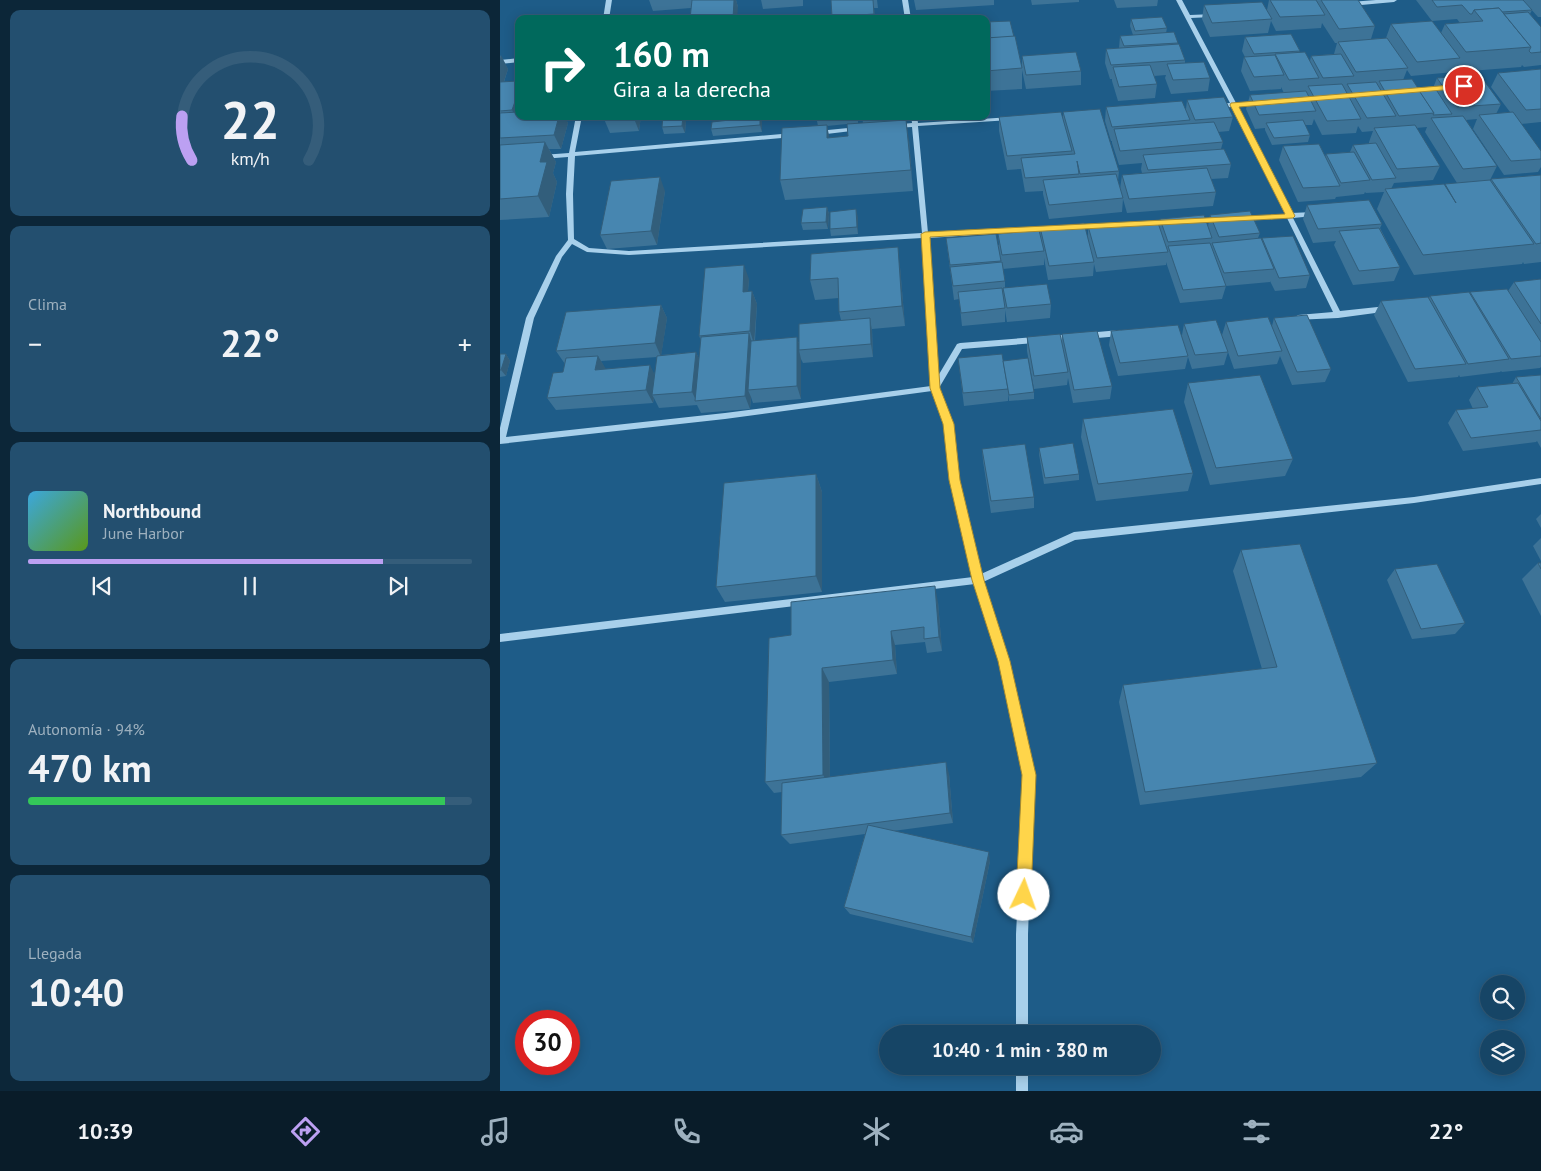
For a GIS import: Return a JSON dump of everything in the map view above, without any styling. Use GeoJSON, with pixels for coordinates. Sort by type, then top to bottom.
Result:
{"type":"FeatureCollection","features":[{"type":"Feature","properties":{"kind":"street"},"geometry":{"type":"LineString","coordinates":[[607,15],[609,0]]}},
{"type":"Feature","properties":{"kind":"street"},"geometry":{"type":"LineString","coordinates":[[905,0],[907,15]]}},
{"type":"Feature","properties":{"kind":"street"},"geometry":{"type":"LineString","coordinates":[[1179,0],[1234,105],[1338,315]]}},
{"type":"Feature","properties":{"kind":"street"},"geometry":{"type":"LineString","coordinates":[[1345,4],[1394,0]]}},
{"type":"Feature","properties":{"kind":"street"},"geometry":{"type":"LineString","coordinates":[[1188,17],[1217,14]]}},
{"type":"Feature","properties":{"kind":"street"},"geometry":{"type":"LineString","coordinates":[[500,62],[515,60]]}},
{"type":"Feature","properties":{"kind":"street"},"geometry":{"type":"LineString","coordinates":[[1205,106],[1264,102]]}},
{"type":"Feature","properties":{"kind":"street"},"geometry":{"type":"LineString","coordinates":[[990,119],[1021,118]]}},
{"type":"Feature","properties":{"kind":"street"},"geometry":{"type":"LineString","coordinates":[[579,120],[575,130],[572,154],[571,240],[559,256],[530,318],[501,441],[725,416],[935,388]]}},
{"type":"Feature","properties":{"kind":"street"},"geometry":{"type":"LineString","coordinates":[[885,127],[914,120],[925,234],[935,388],[948,424],[954,480],[978,580],[1004,661],[1029,775],[1022,934],[1022,1025]]}},
{"type":"Feature","properties":{"kind":"street"},"geometry":{"type":"LineString","coordinates":[[807,134],[865,129]]}},
{"type":"Feature","properties":{"kind":"street"},"geometry":{"type":"LineString","coordinates":[[536,157],[797,135]]}},
{"type":"Feature","properties":{"kind":"street"},"geometry":{"type":"LineString","coordinates":[[1231,219],[1319,213]]}},
{"type":"Feature","properties":{"kind":"street"},"geometry":{"type":"LineString","coordinates":[[571,240],[587,250],[629,253],[925,234],[1063,228]]}},
{"type":"Feature","properties":{"kind":"street"},"geometry":{"type":"LineString","coordinates":[[1289,319],[1396,308]]}},
{"type":"Feature","properties":{"kind":"street"},"geometry":{"type":"LineString","coordinates":[[935,388],[960,346],[1129,332]]}},
{"type":"Feature","properties":{"kind":"street"},"geometry":{"type":"LineString","coordinates":[[500,638],[978,580],[1074,536],[1414,500],[1541,481]]}},
{"type":"Feature","properties":{"kind":"street"},"geometry":{"type":"LineString","coordinates":[[1022,1075],[1022,1091]]}},
{"type":"Feature","properties":{"kind":"building"},"geometry":{"type":"Polygon","coordinates":[[[692,0],[734,0],[733,15],[690,15],[692,0]]]}},
{"type":"Feature","properties":{"kind":"building"},"geometry":{"type":"Polygon","coordinates":[[[831,0],[873,0],[874,14],[832,15],[831,0]]]}},
{"type":"Feature","properties":{"kind":"building"},"geometry":{"type":"Polygon","coordinates":[[[1270,0],[1316,0],[1325,15],[1280,17],[1270,0]]]}},
{"type":"Feature","properties":{"kind":"building"},"geometry":{"type":"Polygon","coordinates":[[[1321,0],[1358,0],[1375,26],[1339,29],[1321,0]]]}},
{"type":"Feature","properties":{"kind":"building"},"geometry":{"type":"Polygon","coordinates":[[[1432,0],[1523,0],[1532,10],[1502,12],[1499,8],[1474,10],[1470,14],[1462,5],[1437,7],[1432,0]]]}},
{"type":"Feature","properties":{"kind":"building"},"geometry":{"type":"Polygon","coordinates":[[[1262,2],[1272,19],[1212,23],[1204,5],[1262,2]]]}},
{"type":"Feature","properties":{"kind":"building"},"geometry":{"type":"Polygon","coordinates":[[[1499,8],[1531,47],[1466,52],[1445,24],[1483,21],[1474,10],[1499,8]]]}},
{"type":"Feature","properties":{"kind":"building"},"geometry":{"type":"Polygon","coordinates":[[[1528,12],[1541,27],[1541,52],[1531,53],[1529,51],[1531,47],[1504,14],[1528,12]]]}},
{"type":"Feature","properties":{"kind":"building"},"geometry":{"type":"Polygon","coordinates":[[[1162,17],[1167,28],[1135,31],[1131,19],[1162,17]]]}},
{"type":"Feature","properties":{"kind":"building"},"geometry":{"type":"Polygon","coordinates":[[[1010,21],[1014,37],[990,38],[990,22],[1010,21]]]}},
{"type":"Feature","properties":{"kind":"building"},"geometry":{"type":"Polygon","coordinates":[[[1432,21],[1460,58],[1417,62],[1391,24],[1432,21]]]}},
{"type":"Feature","properties":{"kind":"building"},"geometry":{"type":"Polygon","coordinates":[[[1174,32],[1178,43],[1124,46],[1120,36],[1174,32]]]}},
{"type":"Feature","properties":{"kind":"building"},"geometry":{"type":"Polygon","coordinates":[[[1291,34],[1300,51],[1254,54],[1245,37],[1291,34]]]}},
{"type":"Feature","properties":{"kind":"building"},"geometry":{"type":"Polygon","coordinates":[[[1015,36],[1022,68],[990,71],[990,38],[1015,36]]]}},
{"type":"Feature","properties":{"kind":"building"},"geometry":{"type":"Polygon","coordinates":[[[1387,38],[1408,68],[1356,72],[1338,42],[1387,38]]]}},
{"type":"Feature","properties":{"kind":"building"},"geometry":{"type":"Polygon","coordinates":[[[1179,44],[1185,60],[1111,65],[1106,49],[1179,44]]]}},
{"type":"Feature","properties":{"kind":"building"},"geometry":{"type":"Polygon","coordinates":[[[1076,52],[1081,71],[1026,75],[1022,56],[1076,52]]]}},
{"type":"Feature","properties":{"kind":"building"},"geometry":{"type":"Polygon","coordinates":[[[1305,52],[1319,78],[1289,80],[1275,54],[1305,52]]]}},
{"type":"Feature","properties":{"kind":"building"},"geometry":{"type":"Polygon","coordinates":[[[1341,54],[1354,76],[1323,78],[1311,56],[1341,54]]]}},
{"type":"Feature","properties":{"kind":"building"},"geometry":{"type":"Polygon","coordinates":[[[1275,55],[1284,75],[1254,77],[1244,57],[1275,55]]]}},
{"type":"Feature","properties":{"kind":"building"},"geometry":{"type":"Polygon","coordinates":[[[1204,62],[1210,78],[1173,80],[1167,64],[1204,62]]]}},
{"type":"Feature","properties":{"kind":"building"},"geometry":{"type":"Polygon","coordinates":[[[1150,65],[1157,84],[1119,87],[1113,67],[1150,65]]]}},
{"type":"Feature","properties":{"kind":"building"},"geometry":{"type":"Polygon","coordinates":[[[1541,69],[1541,109],[1526,110],[1498,73],[1541,69]]]}},
{"type":"Feature","properties":{"kind":"building"},"geometry":{"type":"Polygon","coordinates":[[[1480,75],[1501,104],[1457,107],[1437,78],[1480,75]]]}},
{"type":"Feature","properties":{"kind":"building"},"geometry":{"type":"Polygon","coordinates":[[[1412,79],[1434,113],[1399,116],[1379,81],[1412,79]]]}},
{"type":"Feature","properties":{"kind":"building"},"geometry":{"type":"Polygon","coordinates":[[[515,81],[515,102],[512,110],[500,111],[500,82],[515,81]]]}},
{"type":"Feature","properties":{"kind":"building"},"geometry":{"type":"Polygon","coordinates":[[[1376,82],[1396,116],[1367,118],[1347,84],[1376,82]]]}},
{"type":"Feature","properties":{"kind":"building"},"geometry":{"type":"Polygon","coordinates":[[[1342,84],[1361,119],[1327,121],[1308,86],[1342,84]]]}},
{"type":"Feature","properties":{"kind":"building"},"geometry":{"type":"Polygon","coordinates":[[[1435,88],[1452,114],[1433,115],[1434,113],[1418,89],[1435,88]]]}},
{"type":"Feature","properties":{"kind":"building"},"geometry":{"type":"Polygon","coordinates":[[[1306,91],[1316,111],[1259,115],[1250,95],[1306,91]]]}},
{"type":"Feature","properties":{"kind":"building"},"geometry":{"type":"Polygon","coordinates":[[[1224,97],[1233,117],[1195,120],[1187,100],[1224,97]]]}},
{"type":"Feature","properties":{"kind":"building"},"geometry":{"type":"Polygon","coordinates":[[[1182,101],[1190,120],[1112,127],[1106,107],[1182,101]]]}},
{"type":"Feature","properties":{"kind":"building"},"geometry":{"type":"Polygon","coordinates":[[[1100,109],[1119,171],[1080,174],[1077,161],[1079,174],[1025,178],[1021,158],[1075,154],[1063,112],[1100,109]]]}},
{"type":"Feature","properties":{"kind":"building"},"geometry":{"type":"Polygon","coordinates":[[[515,112],[515,120],[558,120],[554,135],[500,138],[500,113],[515,112]]]}},
{"type":"Feature","properties":{"kind":"building"},"geometry":{"type":"Polygon","coordinates":[[[1061,112],[1072,151],[1007,156],[999,117],[1061,112]]]}},
{"type":"Feature","properties":{"kind":"building"},"geometry":{"type":"Polygon","coordinates":[[[1513,112],[1541,151],[1541,159],[1511,161],[1479,115],[1513,112]]]}},
{"type":"Feature","properties":{"kind":"building"},"geometry":{"type":"Polygon","coordinates":[[[1463,116],[1497,166],[1463,169],[1431,118],[1463,116]]]}},
{"type":"Feature","properties":{"kind":"building"},"geometry":{"type":"Polygon","coordinates":[[[663,120],[683,120],[682,126],[662,127],[663,120]]]}},
{"type":"Feature","properties":{"kind":"building"},"geometry":{"type":"Polygon","coordinates":[[[760,120],[760,125],[711,129],[712,122],[760,120]]]}},
{"type":"Feature","properties":{"kind":"building"},"geometry":{"type":"Polygon","coordinates":[[[906,120],[911,170],[780,180],[782,128],[827,125],[827,138],[848,136],[847,124],[906,120]]]}},
{"type":"Feature","properties":{"kind":"building"},"geometry":{"type":"Polygon","coordinates":[[[1303,120],[1310,135],[1274,138],[1266,123],[1303,120]]]}},
{"type":"Feature","properties":{"kind":"building"},"geometry":{"type":"Polygon","coordinates":[[[1214,122],[1223,142],[1120,151],[1114,129],[1214,122]]]}},
{"type":"Feature","properties":{"kind":"building"},"geometry":{"type":"Polygon","coordinates":[[[1415,125],[1440,166],[1397,169],[1374,128],[1415,125]]]}},
{"type":"Feature","properties":{"kind":"building"},"geometry":{"type":"Polygon","coordinates":[[[545,142],[540,162],[547,162],[538,196],[500,199],[500,145],[545,142]]]}},
{"type":"Feature","properties":{"kind":"building"},"geometry":{"type":"Polygon","coordinates":[[[1376,143],[1396,178],[1372,180],[1353,145],[1376,143]]]}},
{"type":"Feature","properties":{"kind":"building"},"geometry":{"type":"Polygon","coordinates":[[[1319,144],[1340,186],[1303,188],[1283,146],[1319,144]]]}},
{"type":"Feature","properties":{"kind":"building"},"geometry":{"type":"Polygon","coordinates":[[[1224,149],[1231,164],[1148,170],[1143,155],[1224,149]]]}},
{"type":"Feature","properties":{"kind":"building"},"geometry":{"type":"Polygon","coordinates":[[[1354,152],[1370,180],[1341,183],[1326,154],[1354,152]]]}},
{"type":"Feature","properties":{"kind":"building"},"geometry":{"type":"Polygon","coordinates":[[[1207,168],[1216,192],[1129,199],[1122,175],[1207,168]]]}},
{"type":"Feature","properties":{"kind":"building"},"geometry":{"type":"Polygon","coordinates":[[[1116,174],[1123,198],[1049,205],[1043,180],[1116,174]]]}},
{"type":"Feature","properties":{"kind":"building"},"geometry":{"type":"Polygon","coordinates":[[[1541,175],[1541,243],[1536,244],[1491,179],[1541,175]]]}},
{"type":"Feature","properties":{"kind":"building"},"geometry":{"type":"Polygon","coordinates":[[[660,177],[651,231],[600,235],[611,181],[660,177]]]}},
{"type":"Feature","properties":{"kind":"building"},"geometry":{"type":"Polygon","coordinates":[[[1490,180],[1534,244],[1423,255],[1385,189],[1444,184],[1456,203],[1445,184],[1490,180]]]}},
{"type":"Feature","properties":{"kind":"building"},"geometry":{"type":"Polygon","coordinates":[[[1369,200],[1382,224],[1318,229],[1307,205],[1369,200]]]}},
{"type":"Feature","properties":{"kind":"building"},"geometry":{"type":"Polygon","coordinates":[[[827,207],[826,222],[801,223],[803,209],[827,207]]]}},
{"type":"Feature","properties":{"kind":"building"},"geometry":{"type":"Polygon","coordinates":[[[856,209],[857,227],[830,229],[830,212],[856,209]]]}},
{"type":"Feature","properties":{"kind":"building"},"geometry":{"type":"Polygon","coordinates":[[[1250,211],[1260,233],[1219,237],[1210,215],[1250,211]]]}},
{"type":"Feature","properties":{"kind":"building"},"geometry":{"type":"Polygon","coordinates":[[[1204,215],[1212,238],[1168,242],[1160,219],[1204,215]]]}},
{"type":"Feature","properties":{"kind":"building"},"geometry":{"type":"Polygon","coordinates":[[[1157,220],[1168,252],[1097,258],[1088,226],[1157,220]]]}},
{"type":"Feature","properties":{"kind":"building"},"geometry":{"type":"Polygon","coordinates":[[[1084,223],[1094,262],[1049,266],[1040,227],[1084,223]]]}},
{"type":"Feature","properties":{"kind":"building"},"geometry":{"type":"Polygon","coordinates":[[[1379,228],[1400,267],[1359,271],[1339,231],[1379,228]]]}},
{"type":"Feature","properties":{"kind":"building"},"geometry":{"type":"Polygon","coordinates":[[[1039,230],[1044,251],[1002,255],[998,234],[1039,230]]]}},
{"type":"Feature","properties":{"kind":"building"},"geometry":{"type":"Polygon","coordinates":[[[996,234],[1001,261],[950,265],[946,238],[996,234]]]}},
{"type":"Feature","properties":{"kind":"building"},"geometry":{"type":"Polygon","coordinates":[[[1293,236],[1310,275],[1279,278],[1262,238],[1293,236]]]}},
{"type":"Feature","properties":{"kind":"building"},"geometry":{"type":"Polygon","coordinates":[[[1261,238],[1274,269],[1224,273],[1212,243],[1261,238]]]}},
{"type":"Feature","properties":{"kind":"building"},"geometry":{"type":"Polygon","coordinates":[[[1210,243],[1226,286],[1183,290],[1168,246],[1210,243]]]}},
{"type":"Feature","properties":{"kind":"building"},"geometry":{"type":"Polygon","coordinates":[[[898,247],[902,306],[839,312],[838,278],[810,280],[811,254],[898,247]]]}},
{"type":"Feature","properties":{"kind":"building"},"geometry":{"type":"Polygon","coordinates":[[[1002,262],[1005,281],[953,286],[950,267],[1002,262]]]}},
{"type":"Feature","properties":{"kind":"building"},"geometry":{"type":"Polygon","coordinates":[[[744,265],[743,292],[752,291],[750,331],[699,336],[705,268],[744,265]]]}},
{"type":"Feature","properties":{"kind":"building"},"geometry":{"type":"Polygon","coordinates":[[[1541,279],[1541,324],[1514,282],[1541,279]]]}},
{"type":"Feature","properties":{"kind":"building"},"geometry":{"type":"Polygon","coordinates":[[[1047,284],[1051,304],[1007,308],[1003,288],[1047,284]]]}},
{"type":"Feature","properties":{"kind":"building"},"geometry":{"type":"Polygon","coordinates":[[[1002,288],[1005,308],[961,313],[958,292],[1002,288]]]}},
{"type":"Feature","properties":{"kind":"building"},"geometry":{"type":"Polygon","coordinates":[[[1507,289],[1541,342],[1541,356],[1511,359],[1470,292],[1507,289]]]}},
{"type":"Feature","properties":{"kind":"building"},"geometry":{"type":"Polygon","coordinates":[[[1469,292],[1509,359],[1468,364],[1430,296],[1469,292]]]}},
{"type":"Feature","properties":{"kind":"building"},"geometry":{"type":"Polygon","coordinates":[[[1428,297],[1466,364],[1415,369],[1381,301],[1428,297]]]}},
{"type":"Feature","properties":{"kind":"building"},"geometry":{"type":"Polygon","coordinates":[[[661,305],[655,343],[556,351],[566,312],[661,305]]]}},
{"type":"Feature","properties":{"kind":"building"},"geometry":{"type":"Polygon","coordinates":[[[1307,315],[1331,369],[1297,372],[1274,318],[1307,315]]]}},
{"type":"Feature","properties":{"kind":"building"},"geometry":{"type":"Polygon","coordinates":[[[1268,317],[1282,351],[1238,356],[1226,322],[1268,317]]]}},
{"type":"Feature","properties":{"kind":"building"},"geometry":{"type":"Polygon","coordinates":[[[870,318],[871,344],[799,350],[799,324],[870,318]]]}},
{"type":"Feature","properties":{"kind":"building"},"geometry":{"type":"Polygon","coordinates":[[[1216,320],[1228,352],[1195,355],[1184,324],[1216,320]]]}},
{"type":"Feature","properties":{"kind":"building"},"geometry":{"type":"Polygon","coordinates":[[[1178,325],[1188,356],[1120,363],[1111,331],[1178,325]]]}},
{"type":"Feature","properties":{"kind":"building"},"geometry":{"type":"Polygon","coordinates":[[[1097,331],[1112,386],[1074,390],[1062,334],[1097,331]]]}},
{"type":"Feature","properties":{"kind":"building"},"geometry":{"type":"Polygon","coordinates":[[[749,333],[745,396],[695,401],[701,337],[749,333]]]}},
{"type":"Feature","properties":{"kind":"building"},"geometry":{"type":"Polygon","coordinates":[[[1060,334],[1068,372],[1034,376],[1027,337],[1060,334]]]}},
{"type":"Feature","properties":{"kind":"building"},"geometry":{"type":"Polygon","coordinates":[[[797,337],[797,386],[748,390],[751,341],[797,337]]]}},
{"type":"Feature","properties":{"kind":"building"},"geometry":{"type":"Polygon","coordinates":[[[696,352],[692,392],[652,395],[657,356],[696,352]]]}},
{"type":"Feature","properties":{"kind":"building"},"geometry":{"type":"Polygon","coordinates":[[[500,354],[506,354],[501,370],[500,370],[500,354]]]}},
{"type":"Feature","properties":{"kind":"building"},"geometry":{"type":"Polygon","coordinates":[[[1002,354],[1008,389],[963,393],[958,358],[1002,354]]]}},
{"type":"Feature","properties":{"kind":"building"},"geometry":{"type":"Polygon","coordinates":[[[598,356],[595,370],[650,365],[646,390],[547,398],[553,373],[563,372],[566,358],[598,356]]]}},
{"type":"Feature","properties":{"kind":"building"},"geometry":{"type":"Polygon","coordinates":[[[1028,358],[1034,392],[1009,395],[1003,361],[1028,358]]]}},
{"type":"Feature","properties":{"kind":"building"},"geometry":{"type":"Polygon","coordinates":[[[1260,375],[1293,459],[1216,468],[1188,383],[1260,375]]]}},
{"type":"Feature","properties":{"kind":"building"},"geometry":{"type":"Polygon","coordinates":[[[1541,375],[1541,419],[1516,377],[1541,375]]]}},
{"type":"Feature","properties":{"kind":"building"},"geometry":{"type":"Polygon","coordinates":[[[1518,383],[1541,421],[1541,430],[1471,438],[1456,410],[1488,407],[1477,387],[1518,383]]]}},
{"type":"Feature","properties":{"kind":"building"},"geometry":{"type":"Polygon","coordinates":[[[1173,409],[1193,473],[1098,484],[1083,419],[1173,409]]]}},
{"type":"Feature","properties":{"kind":"building"},"geometry":{"type":"Polygon","coordinates":[[[1073,443],[1079,474],[1045,478],[1039,448],[1073,443]]]}},
{"type":"Feature","properties":{"kind":"building"},"geometry":{"type":"Polygon","coordinates":[[[1025,444],[1034,497],[991,501],[982,449],[1025,444]]]}},
{"type":"Feature","properties":{"kind":"building"},"geometry":{"type":"Polygon","coordinates":[[[816,474],[816,576],[716,587],[724,483],[816,474]]]}},
{"type":"Feature","properties":{"kind":"building"},"geometry":{"type":"Polygon","coordinates":[[[1300,544],[1377,763],[1145,792],[1123,685],[1277,667],[1241,550],[1300,544]]]}},
{"type":"Feature","properties":{"kind":"building"},"geometry":{"type":"Polygon","coordinates":[[[1437,564],[1465,623],[1421,629],[1395,569],[1437,564]]]}},
{"type":"Feature","properties":{"kind":"building"},"geometry":{"type":"Polygon","coordinates":[[[935,586],[939,637],[924,639],[924,627],[891,631],[893,660],[822,668],[823,775],[765,782],[769,638],[791,635],[791,602],[935,586]]]}},
{"type":"Feature","properties":{"kind":"building"},"geometry":{"type":"Polygon","coordinates":[[[946,762],[950,813],[781,835],[782,783],[946,762]]]}},
{"type":"Feature","properties":{"kind":"building"},"geometry":{"type":"Polygon","coordinates":[[[868,825],[989,852],[971,937],[844,907],[868,825]]]}},
{"type":"Feature","properties":{"kind":"route"},"geometry":{"type":"LineString","coordinates":[[1024,895],[1029,775],[1004,661],[978,580],[954,480],[948,424],[935,388],[925,234],[1290,216],[1234,105],[1464,86]]}}]}
